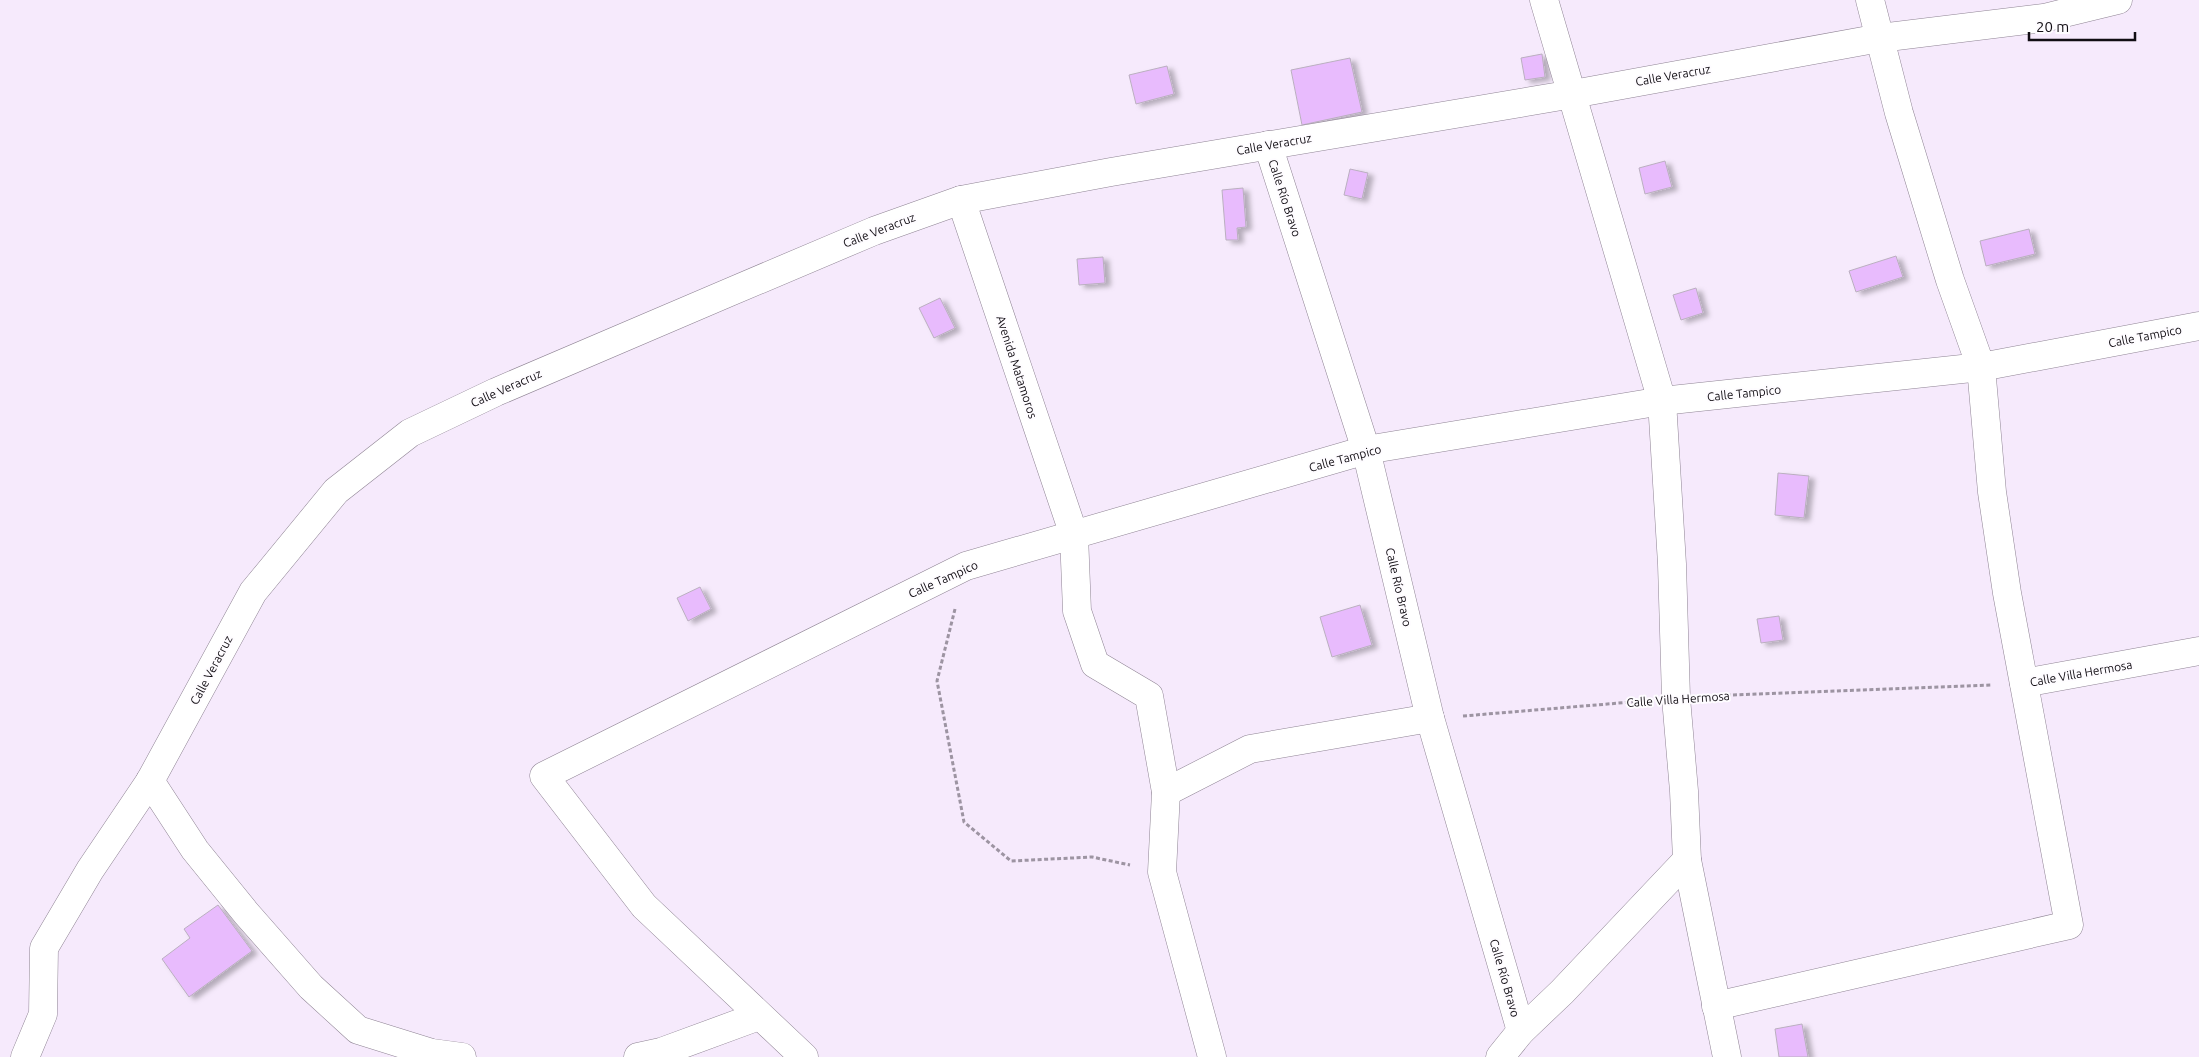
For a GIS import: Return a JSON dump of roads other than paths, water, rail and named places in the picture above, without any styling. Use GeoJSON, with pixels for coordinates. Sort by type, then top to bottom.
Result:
{"type":"FeatureCollection","features":[{"type":"Feature","properties":{"kind":"street"},"geometry":{"type":"LineString","coordinates":[[1544,0],[1662,402],[1672,564],[1676,698],[1684,791],[1687,860],[1727,1057]]}},
{"type":"Feature","properties":{"kind":"street"},"geometry":{"type":"LineString","coordinates":[[1716,1006],[2069,925],[2007,593],[1992,492],[1981,367],[1950,280],[1899,113],[1870,0]]}},
{"type":"Feature","properties":{"kind":"street","name":"Calle Veracruz"},"geometry":{"type":"LineString","coordinates":[[25,1057],[43,1014],[44,948],[90,870],[150,781],[253,592],[336,491],[410,433],[496,392],[874,231],[961,200],[1268,145],[1573,94],[1880,38],[2044,18],[2118,0]]}},
{"type":"Feature","properties":{"kind":"street","name":"Calle Río Bravo"},"geometry":{"type":"LineString","coordinates":[[1268,145],[1366,450],[1430,718],[1521,1032]]}},
{"type":"Feature","properties":{"kind":"street","name":"Avenida Matamoros"},"geometry":{"type":"LineString","coordinates":[[961,200],[1074,535],[1077,611],[1095,664],[1149,696],[1166,792],[1162,872],[1212,1057]]}},
{"type":"Feature","properties":{"kind":"street","name":"Calle Tampico"},"geometry":{"type":"LineString","coordinates":[[759,1016],[644,906],[544,776],[966,566],[1366,450],[1662,402],[1981,367],[2199,326]]}},
{"type":"Feature","properties":{"kind":"street","name":"Calle Villa Hermosa"},"geometry":{"type":"LineString","coordinates":[[2024,683],[2199,651]]}},
{"type":"Feature","properties":{"kind":"street"},"geometry":{"type":"LineString","coordinates":[[1166,792],[1250,749],[1430,718]]}},
{"type":"Feature","properties":{"kind":"street"},"geometry":{"type":"LineString","coordinates":[[150,781],[195,850],[246,913],[311,987],[358,1030],[432,1053],[462,1057]]}},
{"type":"Feature","properties":{"kind":"street"},"geometry":{"type":"LineString","coordinates":[[1500,1057],[1521,1032],[1562,992],[1687,860]]}},
{"type":"Feature","properties":{"kind":"street"},"geometry":{"type":"LineString","coordinates":[[638,1057],[661,1052],[759,1016],[804,1057]]}}]}
